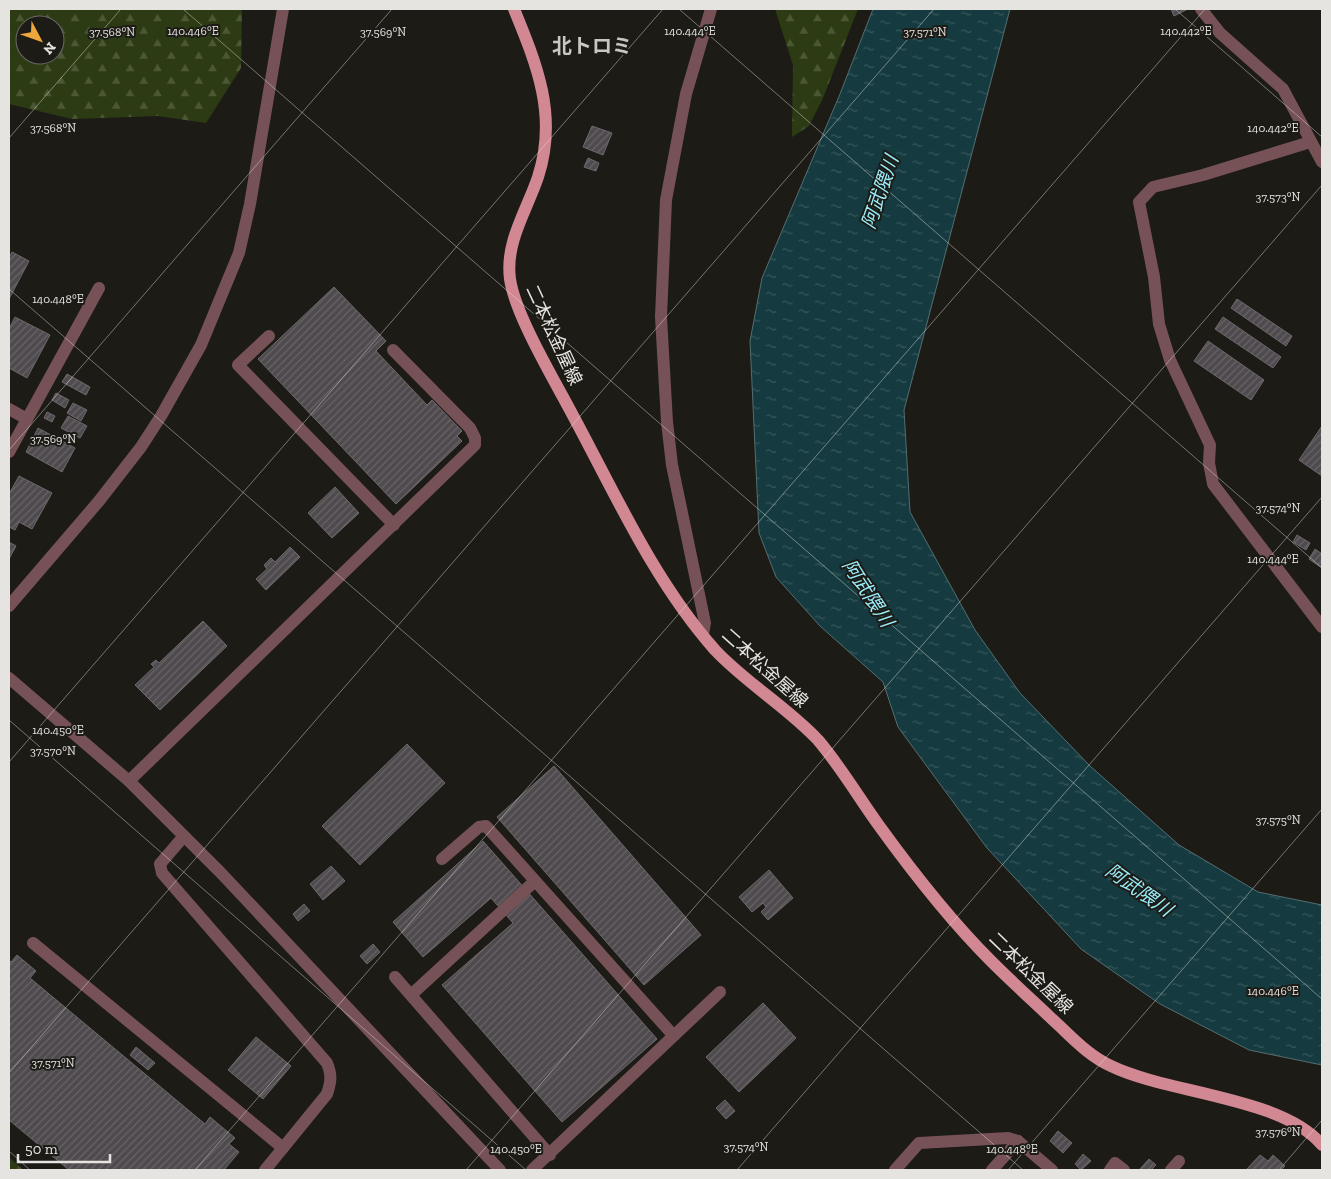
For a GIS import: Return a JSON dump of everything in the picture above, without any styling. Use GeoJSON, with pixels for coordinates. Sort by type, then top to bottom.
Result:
{"type":"FeatureCollection","features":[{"type":"Feature","properties":{"kind":"main road","name":"二本松金屋線"},"geometry":{"type":"LineString","coordinates":[[514,9],[538,66],[545,104],[547,144],[538,178],[516,229],[511,248],[510,278],[516,301],[550,372],[668,590],[717,652],[817,740],[923,886],[990,960],[1082,1049],[1109,1066],[1142,1078],[1260,1109],[1300,1126],[1315,1136],[1322,1145]]}},
{"type":"Feature","properties":{"kind":"street"},"geometry":{"type":"LineString","coordinates":[[9,606],[99,501],[141,447],[161,416],[201,345],[239,253],[250,204],[283,9]]}},
{"type":"Feature","properties":{"kind":"street"},"geometry":{"type":"LineString","coordinates":[[703,634],[705,623],[672,465],[667,422],[661,317],[665,209],[675,144],[686,94],[711,9]]}},
{"type":"Feature","properties":{"kind":"street"},"geometry":{"type":"LineString","coordinates":[[1201,9],[1220,34],[1283,89],[1322,162]]}},
{"type":"Feature","properties":{"kind":"street"},"geometry":{"type":"LineString","coordinates":[[1307,143],[1203,175],[1153,187],[1139,202],[1154,278],[1160,324],[1170,360],[1210,445],[1209,463],[1213,484],[1322,627]]}},
{"type":"Feature","properties":{"kind":"street"},"geometry":{"type":"LineString","coordinates":[[9,452],[99,288]]}},
{"type":"Feature","properties":{"kind":"street"},"geometry":{"type":"LineString","coordinates":[[269,336],[238,365],[394,525]]}},
{"type":"Feature","properties":{"kind":"street"},"geometry":{"type":"LineString","coordinates":[[129,781],[475,445],[475,438],[470,428],[393,350]]}},
{"type":"Feature","properties":{"kind":"street"},"geometry":{"type":"LineString","coordinates":[[9,409],[27,419]]}},
{"type":"Feature","properties":{"kind":"street"},"geometry":{"type":"LineString","coordinates":[[9,678],[129,781],[184,836],[499,1170]]}},
{"type":"Feature","properties":{"kind":"street"},"geometry":{"type":"LineString","coordinates":[[442,860],[479,826],[486,826],[673,1035]]}},
{"type":"Feature","properties":{"kind":"street"},"geometry":{"type":"LineString","coordinates":[[184,836],[166,854],[160,864],[162,873],[327,1063],[331,1072],[332,1080],[328,1094],[265,1170]]}},
{"type":"Feature","properties":{"kind":"street"},"geometry":{"type":"LineString","coordinates":[[411,995],[535,881]]}},
{"type":"Feature","properties":{"kind":"street"},"geometry":{"type":"LineString","coordinates":[[33,943],[283,1148]]}},
{"type":"Feature","properties":{"kind":"street"},"geometry":{"type":"LineString","coordinates":[[396,977],[550,1155]]}},
{"type":"Feature","properties":{"kind":"street"},"geometry":{"type":"LineString","coordinates":[[532,1170],[720,992]]}},
{"type":"Feature","properties":{"kind":"street"},"geometry":{"type":"LineString","coordinates":[[895,1170],[919,1143],[1008,1138],[1018,1141],[1052,1170]]}},
{"type":"Feature","properties":{"kind":"street"},"geometry":{"type":"LineString","coordinates":[[992,1170],[1018,1141]]}},
{"type":"Feature","properties":{"kind":"street"},"geometry":{"type":"LineString","coordinates":[[1110,1170],[1116,1163],[1124,1170]]}},
{"type":"Feature","properties":{"kind":"green space"},"geometry":{"type":"Polygon","coordinates":[[[9,9],[242,9],[241,68],[206,123],[158,116],[72,119],[9,104],[9,9]]]}},
{"type":"Feature","properties":{"kind":"green space"},"geometry":{"type":"Polygon","coordinates":[[[775,9],[858,9],[823,98],[809,126],[792,137],[793,65],[775,9]]]}},
{"type":"Feature","properties":{"kind":"green space"},"geometry":{"type":"Polygon","coordinates":[[[9,1157],[23,1170],[9,1170],[9,1157]]]}},
{"type":"Feature","properties":{"kind":"water","name":"阿武隈川"},"geometry":{"type":"Polygon","coordinates":[[[873,9],[1010,9],[904,410],[910,512],[975,630],[1020,693],[1090,766],[1179,845],[1258,892],[1322,905],[1322,1065],[1249,1050],[1160,1004],[1081,949],[987,848],[898,727],[883,682],[820,626],[776,577],[759,533],[750,341],[762,278],[840,94],[873,9]]]}},
{"type":"Feature","properties":{"kind":"building"},"geometry":{"type":"Polygon","coordinates":[[[1171,9],[1186,9],[1186,10],[1174,16],[1171,9]]]}},
{"type":"Feature","properties":{"kind":"building"},"geometry":{"type":"Polygon","coordinates":[[[592,126],[612,133],[603,155],[583,147],[592,126]]]}},
{"type":"Feature","properties":{"kind":"building"},"geometry":{"type":"Polygon","coordinates":[[[588,158],[599,163],[596,171],[584,167],[588,158]]]}},
{"type":"Feature","properties":{"kind":"building"},"geometry":{"type":"Polygon","coordinates":[[[12,252],[29,261],[9,299],[9,258],[12,252]]]}},
{"type":"Feature","properties":{"kind":"building"},"geometry":{"type":"Polygon","coordinates":[[[334,287],[386,341],[376,351],[427,405],[432,400],[462,431],[457,436],[462,441],[396,504],[258,359],[334,287]]]}},
{"type":"Feature","properties":{"kind":"building"},"geometry":{"type":"Polygon","coordinates":[[[1237,299],[1292,336],[1286,346],[1231,308],[1237,299]]]}},
{"type":"Feature","properties":{"kind":"building"},"geometry":{"type":"Polygon","coordinates":[[[15,317],[50,335],[27,378],[9,368],[9,329],[15,317]]]}},
{"type":"Feature","properties":{"kind":"building"},"geometry":{"type":"Polygon","coordinates":[[[1223,317],[1281,357],[1273,368],[1215,329],[1223,317]]]}},
{"type":"Feature","properties":{"kind":"building"},"geometry":{"type":"Polygon","coordinates":[[[1208,341],[1264,380],[1251,400],[1194,361],[1208,341]]]}},
{"type":"Feature","properties":{"kind":"building"},"geometry":{"type":"Polygon","coordinates":[[[67,374],[90,387],[86,395],[62,382],[67,374]]]}},
{"type":"Feature","properties":{"kind":"building"},"geometry":{"type":"Polygon","coordinates":[[[56,393],[69,400],[65,408],[52,400],[56,393]]]}},
{"type":"Feature","properties":{"kind":"building"},"geometry":{"type":"Polygon","coordinates":[[[73,403],[87,410],[81,421],[67,413],[73,403]]]}},
{"type":"Feature","properties":{"kind":"building"},"geometry":{"type":"Polygon","coordinates":[[[47,412],[55,416],[52,422],[44,418],[47,412]]]}},
{"type":"Feature","properties":{"kind":"building"},"geometry":{"type":"Polygon","coordinates":[[[68,416],[87,426],[80,438],[61,428],[68,416]]]}},
{"type":"Feature","properties":{"kind":"building"},"geometry":{"type":"Polygon","coordinates":[[[1322,426],[1322,476],[1299,460],[1322,426]]]}},
{"type":"Feature","properties":{"kind":"building"},"geometry":{"type":"Polygon","coordinates":[[[38,428],[75,448],[62,472],[26,452],[38,428]]]}},
{"type":"Feature","properties":{"kind":"building"},"geometry":{"type":"Polygon","coordinates":[[[19,476],[52,493],[32,529],[19,522],[15,530],[9,527],[9,494],[19,476]]]}},
{"type":"Feature","properties":{"kind":"building"},"geometry":{"type":"Polygon","coordinates":[[[335,487],[359,513],[332,538],[308,513],[335,487]]]}},
{"type":"Feature","properties":{"kind":"building"},"geometry":{"type":"Polygon","coordinates":[[[1297,535],[1310,543],[1306,550],[1293,542],[1297,535]]]}},
{"type":"Feature","properties":{"kind":"building"},"geometry":{"type":"Polygon","coordinates":[[[9,542],[16,546],[9,559],[9,542]]]}},
{"type":"Feature","properties":{"kind":"building"},"geometry":{"type":"Polygon","coordinates":[[[290,547],[300,557],[266,590],[256,579],[267,569],[264,565],[271,558],[275,562],[290,547]]]}},
{"type":"Feature","properties":{"kind":"building"},"geometry":{"type":"Polygon","coordinates":[[[1315,549],[1322,554],[1322,568],[1309,559],[1315,549]]]}},
{"type":"Feature","properties":{"kind":"building"},"geometry":{"type":"Polygon","coordinates":[[[203,621],[227,646],[160,710],[135,685],[154,667],[151,664],[156,660],[159,663],[203,621]]]}},
{"type":"Feature","properties":{"kind":"building"},"geometry":{"type":"Polygon","coordinates":[[[407,744],[445,783],[360,865],[322,826],[407,744]]]}},
{"type":"Feature","properties":{"kind":"building"},"geometry":{"type":"Polygon","coordinates":[[[554,766],[701,935],[644,985],[497,817],[554,766]]]}},
{"type":"Feature","properties":{"kind":"building"},"geometry":{"type":"Polygon","coordinates":[[[483,841],[657,1039],[562,1122],[442,985],[513,923],[491,898],[423,957],[393,922],[483,841]]]}},
{"type":"Feature","properties":{"kind":"building"},"geometry":{"type":"Polygon","coordinates":[[[331,866],[345,881],[323,900],[310,884],[331,866]]]}},
{"type":"Feature","properties":{"kind":"building"},"geometry":{"type":"Polygon","coordinates":[[[769,870],[793,898],[768,920],[761,912],[766,907],[763,903],[752,912],[739,897],[769,870]]]}},
{"type":"Feature","properties":{"kind":"building"},"geometry":{"type":"Polygon","coordinates":[[[304,904],[310,911],[298,921],[293,914],[304,904]]]}},
{"type":"Feature","properties":{"kind":"building"},"geometry":{"type":"Polygon","coordinates":[[[373,944],[380,952],[367,964],[360,956],[373,944]]]}},
{"type":"Feature","properties":{"kind":"building"},"geometry":{"type":"Polygon","coordinates":[[[17,955],[36,971],[30,978],[205,1124],[210,1117],[235,1138],[229,1144],[239,1152],[224,1170],[69,1170],[9,1120],[9,960],[11,962],[17,955]]]}},
{"type":"Feature","properties":{"kind":"building"},"geometry":{"type":"Polygon","coordinates":[[[763,1003],[796,1038],[739,1092],[706,1057],[763,1003]]]}},
{"type":"Feature","properties":{"kind":"building"},"geometry":{"type":"Polygon","coordinates":[[[256,1037],[291,1066],[263,1099],[228,1070],[256,1037]]]}},
{"type":"Feature","properties":{"kind":"building"},"geometry":{"type":"Polygon","coordinates":[[[136,1047],[155,1063],[148,1070],[130,1055],[136,1047]]]}},
{"type":"Feature","properties":{"kind":"building"},"geometry":{"type":"Polygon","coordinates":[[[725,1100],[735,1111],[726,1119],[716,1108],[725,1100]]]}},
{"type":"Feature","properties":{"kind":"building"},"geometry":{"type":"Polygon","coordinates":[[[1058,1131],[1072,1143],[1063,1153],[1050,1141],[1058,1131]]]}},
{"type":"Feature","properties":{"kind":"building"},"geometry":{"type":"Polygon","coordinates":[[[1083,1154],[1091,1161],[1081,1170],[1075,1164],[1083,1154]]]}},
{"type":"Feature","properties":{"kind":"building"},"geometry":{"type":"Polygon","coordinates":[[[1260,1155],[1268,1161],[1273,1155],[1285,1166],[1281,1170],[1246,1170],[1260,1155]]]}},
{"type":"Feature","properties":{"kind":"building"},"geometry":{"type":"Polygon","coordinates":[[[1149,1159],[1156,1165],[1151,1170],[1139,1170],[1149,1159]]]}},
{"type":"Feature","properties":{"kind":"district","name":"北トロミ"},"geometry":{"type":"Point","coordinates":[592,46]}}]}
